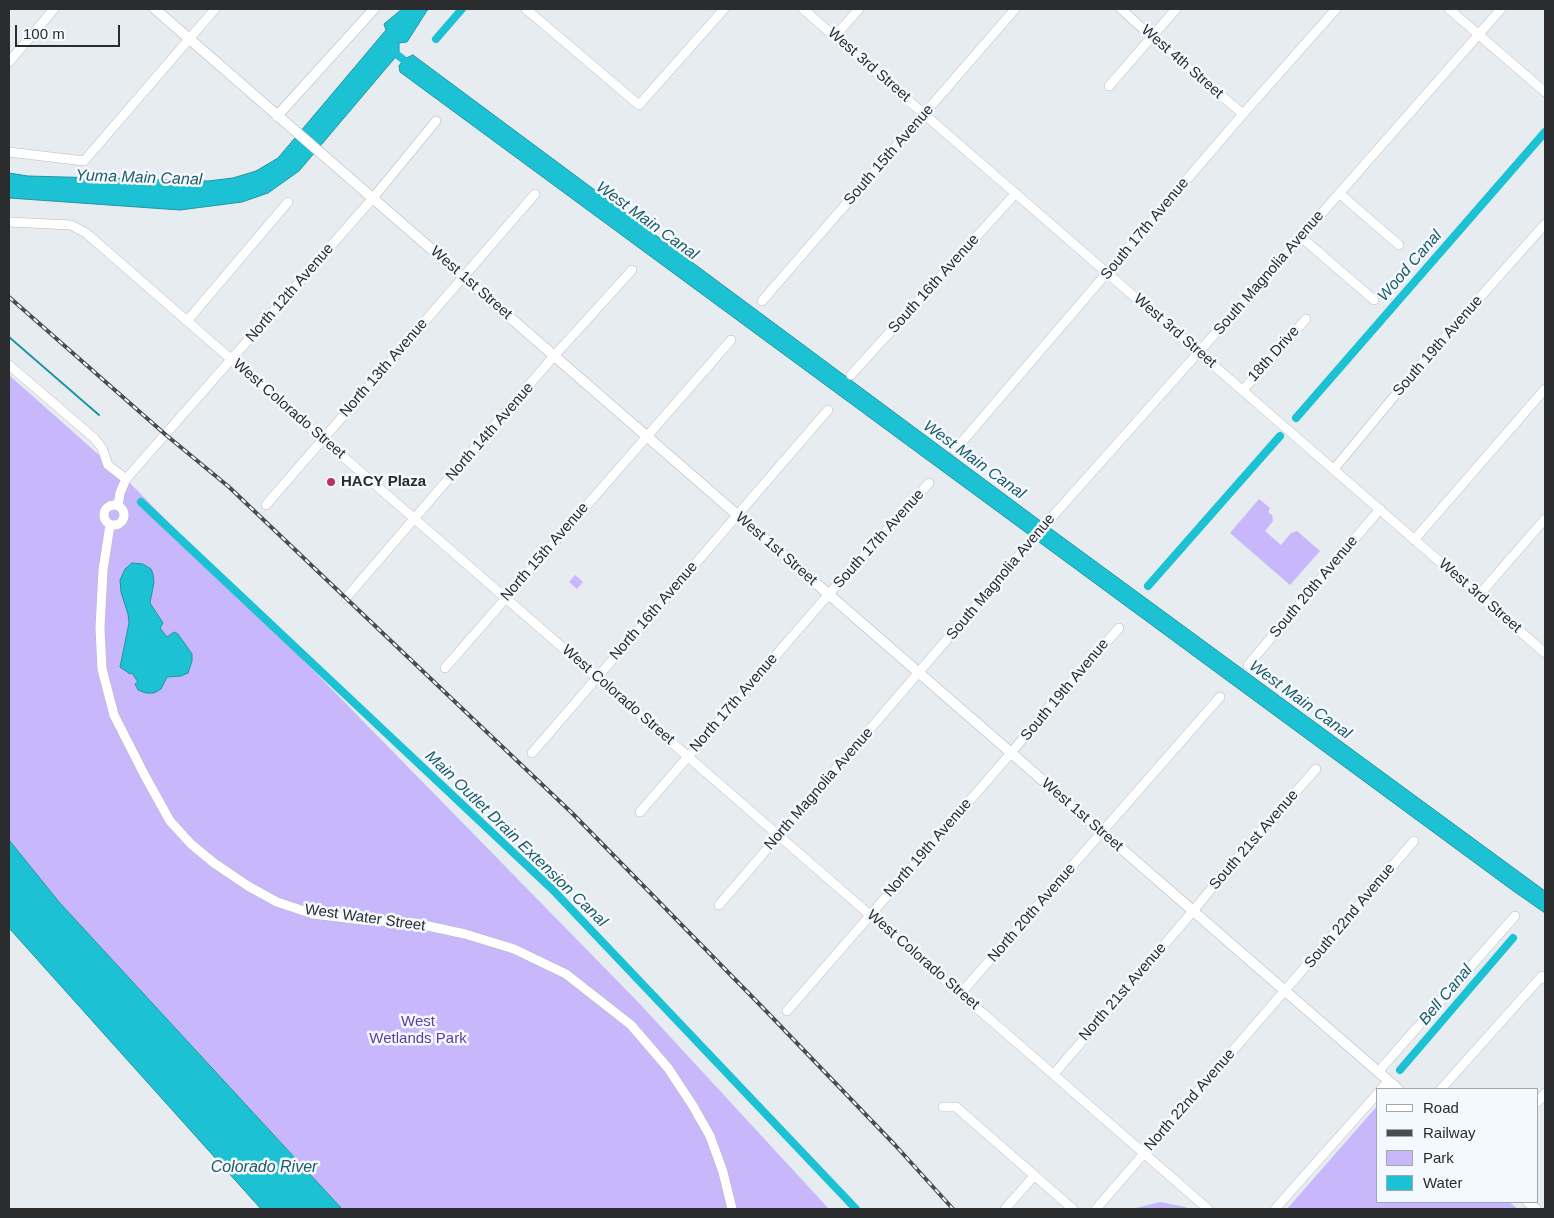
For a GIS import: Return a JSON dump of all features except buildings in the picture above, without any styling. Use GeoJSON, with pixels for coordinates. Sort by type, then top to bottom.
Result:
{"type":"FeatureCollection","features":[{"type":"Feature","properties":{"kind":"main road","name":"West 1st Street"},"geometry":{"type":"LineString","coordinates":[[154,9],[1397,1088]]}},
{"type":"Feature","properties":{"kind":"main road"},"geometry":{"type":"LineString","coordinates":[[277,116],[374,9]]}},
{"type":"Feature","properties":{"kind":"street"},"geometry":{"type":"LineString","coordinates":[[9,62],[54,9]]}},
{"type":"Feature","properties":{"kind":"street"},"geometry":{"type":"LineString","coordinates":[[9,152],[20,155],[84,161],[215,9]]}},
{"type":"Feature","properties":{"kind":"street"},"geometry":{"type":"LineString","coordinates":[[526,9],[639,105],[724,9]]}},
{"type":"Feature","properties":{"kind":"street","name":"West 3rd Street"},"geometry":{"type":"LineString","coordinates":[[803,9],[1545,653]]}},
{"type":"Feature","properties":{"kind":"street"},"geometry":{"type":"LineString","coordinates":[[835,36],[859,9]]}},
{"type":"Feature","properties":{"kind":"street","name":"South 15th Avenue"},"geometry":{"type":"LineString","coordinates":[[762,301],[1015,9]]}},
{"type":"Feature","properties":{"kind":"street","name":"West 4th Street"},"geometry":{"type":"LineString","coordinates":[[1121,9],[1243,114]]}},
{"type":"Feature","properties":{"kind":"street"},"geometry":{"type":"LineString","coordinates":[[1110,86],[1176,9]]}},
{"type":"Feature","properties":{"kind":"street","name":"South 17th Avenue"},"geometry":{"type":"LineString","coordinates":[[955,450],[1243,114],[1336,9]]}},
{"type":"Feature","properties":{"kind":"street"},"geometry":{"type":"LineString","coordinates":[[1449,9],[1545,92]]}},
{"type":"Feature","properties":{"kind":"street","name":"South Magnolia Avenue"},"geometry":{"type":"LineString","coordinates":[[919,673],[1046,524],[1302,237],[1501,9]]}},
{"type":"Feature","properties":{"kind":"street","name":"North 12th Avenue"},"geometry":{"type":"LineString","coordinates":[[118,506],[120,493],[126,480],[372,198],[436,121]]}},
{"type":"Feature","properties":{"kind":"street","name":"South 16th Avenue"},"geometry":{"type":"LineString","coordinates":[[851,375],[1016,193]]}},
{"type":"Feature","properties":{"kind":"street"},"geometry":{"type":"LineString","coordinates":[[1339,193],[1399,245]]}},
{"type":"Feature","properties":{"kind":"street","name":"North 13th Avenue"},"geometry":{"type":"LineString","coordinates":[[266,505],[535,194]]}},
{"type":"Feature","properties":{"kind":"street"},"geometry":{"type":"LineString","coordinates":[[187,320],[288,202]]}},
{"type":"Feature","properties":{"kind":"street","name":"West Colorado Street"},"geometry":{"type":"LineString","coordinates":[[9,222],[70,225],[86,232],[1208,1209]]}},
{"type":"Feature","properties":{"kind":"street","name":"South 19th Avenue"},"geometry":{"type":"LineString","coordinates":[[1334,469],[1421,364],[1545,224]]}},
{"type":"Feature","properties":{"kind":"street"},"geometry":{"type":"LineString","coordinates":[[1302,237],[1374,300]]}},
{"type":"Feature","properties":{"kind":"street","name":"North 14th Avenue"},"geometry":{"type":"LineString","coordinates":[[346,598],[554,356],[632,270]]}},
{"type":"Feature","properties":{"kind":"street","name":"18th Drive"},"geometry":{"type":"LineString","coordinates":[[1243,390],[1306,319]]}},
{"type":"Feature","properties":{"kind":"street"},"geometry":{"type":"LineString","coordinates":[[646,436],[731,340]]}},
{"type":"Feature","properties":{"kind":"street"},"geometry":{"type":"LineString","coordinates":[[9,365],[94,438],[102,448],[108,465],[126,480]]}},
{"type":"Feature","properties":{"kind":"street"},"geometry":{"type":"LineString","coordinates":[[1414,540],[1545,389]]}},
{"type":"Feature","properties":{"kind":"street"},"geometry":{"type":"LineString","coordinates":[[738,516],[828,410]]}},
{"type":"Feature","properties":{"kind":"street","name":"North 15th Avenue"},"geometry":{"type":"LineString","coordinates":[[445,668],[646,436]]}},
{"type":"Feature","properties":{"kind":"street","name":"South 17th Avenue"},"geometry":{"type":"LineString","coordinates":[[829,594],[928,483]]}},
{"type":"Feature","properties":{"kind":"street"},"geometry":{"type":"LineString","coordinates":[[111,505],[118,506],[124,513],[123,520],[119,524],[110,525],[105,520],[105,510],[111,505]]}},
{"type":"Feature","properties":{"kind":"street","name":"South 20th Avenue"},"geometry":{"type":"LineString","coordinates":[[1248,665],[1380,509]]}},
{"type":"Feature","properties":{"kind":"street","name":"North 16th Avenue"},"geometry":{"type":"LineString","coordinates":[[532,752],[738,516]]}},
{"type":"Feature","properties":{"kind":"street"},"geometry":{"type":"LineString","coordinates":[[1479,595],[1545,519]]}},
{"type":"Feature","properties":{"kind":"street","name":"West Water Street"},"geometry":{"type":"LineString","coordinates":[[110,525],[102,580],[100,628],[102,669],[114,715],[170,821],[191,844],[214,863],[248,886],[277,902],[313,914],[414,923],[465,934],[514,950],[566,974],[631,1025],[668,1068],[710,1136],[723,1172],[732,1209]]}},
{"type":"Feature","properties":{"kind":"street","name":"North 17th Avenue"},"geometry":{"type":"LineString","coordinates":[[640,812],[829,594]]}},
{"type":"Feature","properties":{"kind":"street","name":"South 19th Avenue"},"geometry":{"type":"LineString","coordinates":[[1012,753],[1049,707],[1118,628]]}},
{"type":"Feature","properties":{"kind":"street","name":"North Magnolia Avenue"},"geometry":{"type":"LineString","coordinates":[[719,905],[919,673]]}},
{"type":"Feature","properties":{"kind":"street"},"geometry":{"type":"LineString","coordinates":[[1103,832],[1220,697]]}},
{"type":"Feature","properties":{"kind":"street","name":"North 19th Avenue"},"geometry":{"type":"LineString","coordinates":[[787,1011],[1012,753]]}},
{"type":"Feature","properties":{"kind":"street","name":"South 21st Avenue"},"geometry":{"type":"LineString","coordinates":[[1193,911],[1316,769]]}},
{"type":"Feature","properties":{"kind":"street","name":"North 20th Avenue"},"geometry":{"type":"LineString","coordinates":[[961,993],[1103,832]]}},
{"type":"Feature","properties":{"kind":"street","name":"South 22nd Avenue"},"geometry":{"type":"LineString","coordinates":[[1286,991],[1414,841]]}},
{"type":"Feature","properties":{"kind":"street","name":"North 21st Avenue"},"geometry":{"type":"LineString","coordinates":[[1054,1074],[1193,911]]}},
{"type":"Feature","properties":{"kind":"street"},"geometry":{"type":"LineString","coordinates":[[1378,1072],[1515,916]]}},
{"type":"Feature","properties":{"kind":"street"},"geometry":{"type":"LineString","coordinates":[[1442,1088],[1543,978]]}},
{"type":"Feature","properties":{"kind":"street","name":"North 22nd Avenue"},"geometry":{"type":"LineString","coordinates":[[1096,1209],[1286,991]]}},
{"type":"Feature","properties":{"kind":"street"},"geometry":{"type":"LineString","coordinates":[[1382,1088],[1389,1081]]}},
{"type":"Feature","properties":{"kind":"street"},"geometry":{"type":"LineString","coordinates":[[1275,1209],[1376,1095]]}},
{"type":"Feature","properties":{"kind":"street"},"geometry":{"type":"LineString","coordinates":[[942,1107],[956,1107],[1073,1209]]}},
{"type":"Feature","properties":{"kind":"street"},"geometry":{"type":"LineString","coordinates":[[1005,1209],[1034,1176]]}},
{"type":"Feature","properties":{"kind":"green space","name":"West Wetlands Park"},"geometry":{"type":"Polygon","coordinates":[[[9,375],[126,479],[639,1003],[829,1209],[342,1209],[59,902],[9,840],[9,375]]]}},
{"type":"Feature","properties":{"kind":"green space"},"geometry":{"type":"Polygon","coordinates":[[[1259,499],[1270,508],[1268,512],[1272,515],[1273,521],[1265,531],[1281,545],[1291,533],[1297,531],[1320,551],[1290,585],[1230,533],[1259,499]]]}},
{"type":"Feature","properties":{"kind":"green space"},"geometry":{"type":"Polygon","coordinates":[[[575,575],[583,582],[577,589],[569,582],[575,575]]]}},
{"type":"Feature","properties":{"kind":"green space"},"geometry":{"type":"Polygon","coordinates":[[[1376,1107],[1376,1203],[1510,1203],[1518,1209],[1287,1209],[1376,1107]]]}},
{"type":"Feature","properties":{"kind":"green space"},"geometry":{"type":"Polygon","coordinates":[[[1160,1202],[1185,1207],[1189,1209],[1132,1209],[1160,1202]]]}},
{"type":"Feature","properties":{"kind":"water"},"geometry":{"type":"Polygon","coordinates":[[[402,9],[428,9],[407,42],[399,43],[399,53],[299,171],[268,193],[242,202],[180,210],[9,198],[9,173],[28,176],[208,181],[233,178],[256,171],[278,158],[386,30],[384,24],[402,9]]]}},
{"type":"Feature","properties":{"kind":"water"},"geometry":{"type":"Polygon","coordinates":[[[413,55],[1054,531],[1545,891],[1545,913],[400,72],[399,66],[404,59],[413,55]]]}},
{"type":"Feature","properties":{"kind":"water"},"geometry":{"type":"Polygon","coordinates":[[[132,563],[143,564],[151,569],[154,582],[150,603],[163,623],[160,628],[167,637],[174,632],[178,634],[192,654],[188,673],[181,676],[167,677],[161,689],[154,693],[138,690],[135,684],[138,682],[132,673],[130,674],[120,667],[129,623],[120,580],[125,569],[132,563]]]}},
{"type":"Feature","properties":{"kind":"water","name":"Colorado River"},"geometry":{"type":"Polygon","coordinates":[[[9,840],[59,902],[342,1209],[261,1209],[9,928],[9,840]]]}},
{"type":"Feature","properties":{"kind":"waterway"},"geometry":{"type":"LineString","coordinates":[[436,39],[462,9]]}},
{"type":"Feature","properties":{"kind":"waterway","name":"West Main Canal"},"geometry":{"type":"LineString","coordinates":[[390,49],[410,65]]}},
{"type":"Feature","properties":{"kind":"waterway","name":"Wood Canal"},"geometry":{"type":"LineString","coordinates":[[1296,418],[1545,132]]}},
{"type":"Feature","properties":{"kind":"waterway","name":"Main Outlet Drain Extension Canal"},"geometry":{"type":"LineString","coordinates":[[9,337],[99,415]]}},
{"type":"Feature","properties":{"kind":"waterway","name":"Wood Canal"},"geometry":{"type":"LineString","coordinates":[[1148,586],[1280,436]]}},
{"type":"Feature","properties":{"kind":"waterway","name":"Main Outlet Drain Extension Canal"},"geometry":{"type":"LineString","coordinates":[[141,502],[553,890],[856,1209]]}},
{"type":"Feature","properties":{"kind":"waterway","name":"Bell Canal"},"geometry":{"type":"LineString","coordinates":[[1400,1070],[1513,938]]}},
{"type":"Feature","properties":{"kind":"railway"},"geometry":{"type":"LineString","coordinates":[[9,297],[166,435],[229,487],[572,813],[895,1145],[953,1209]]}},
{"type":"Feature","properties":{"kind":"place","name":"HACY Plaza"},"geometry":{"type":"Point","coordinates":[331,482]}},
{"type":"Feature","properties":{"kind":"water label","name":"Yuma Main Canal"},"geometry":{"type":"Point","coordinates":[139,178]}}]}
